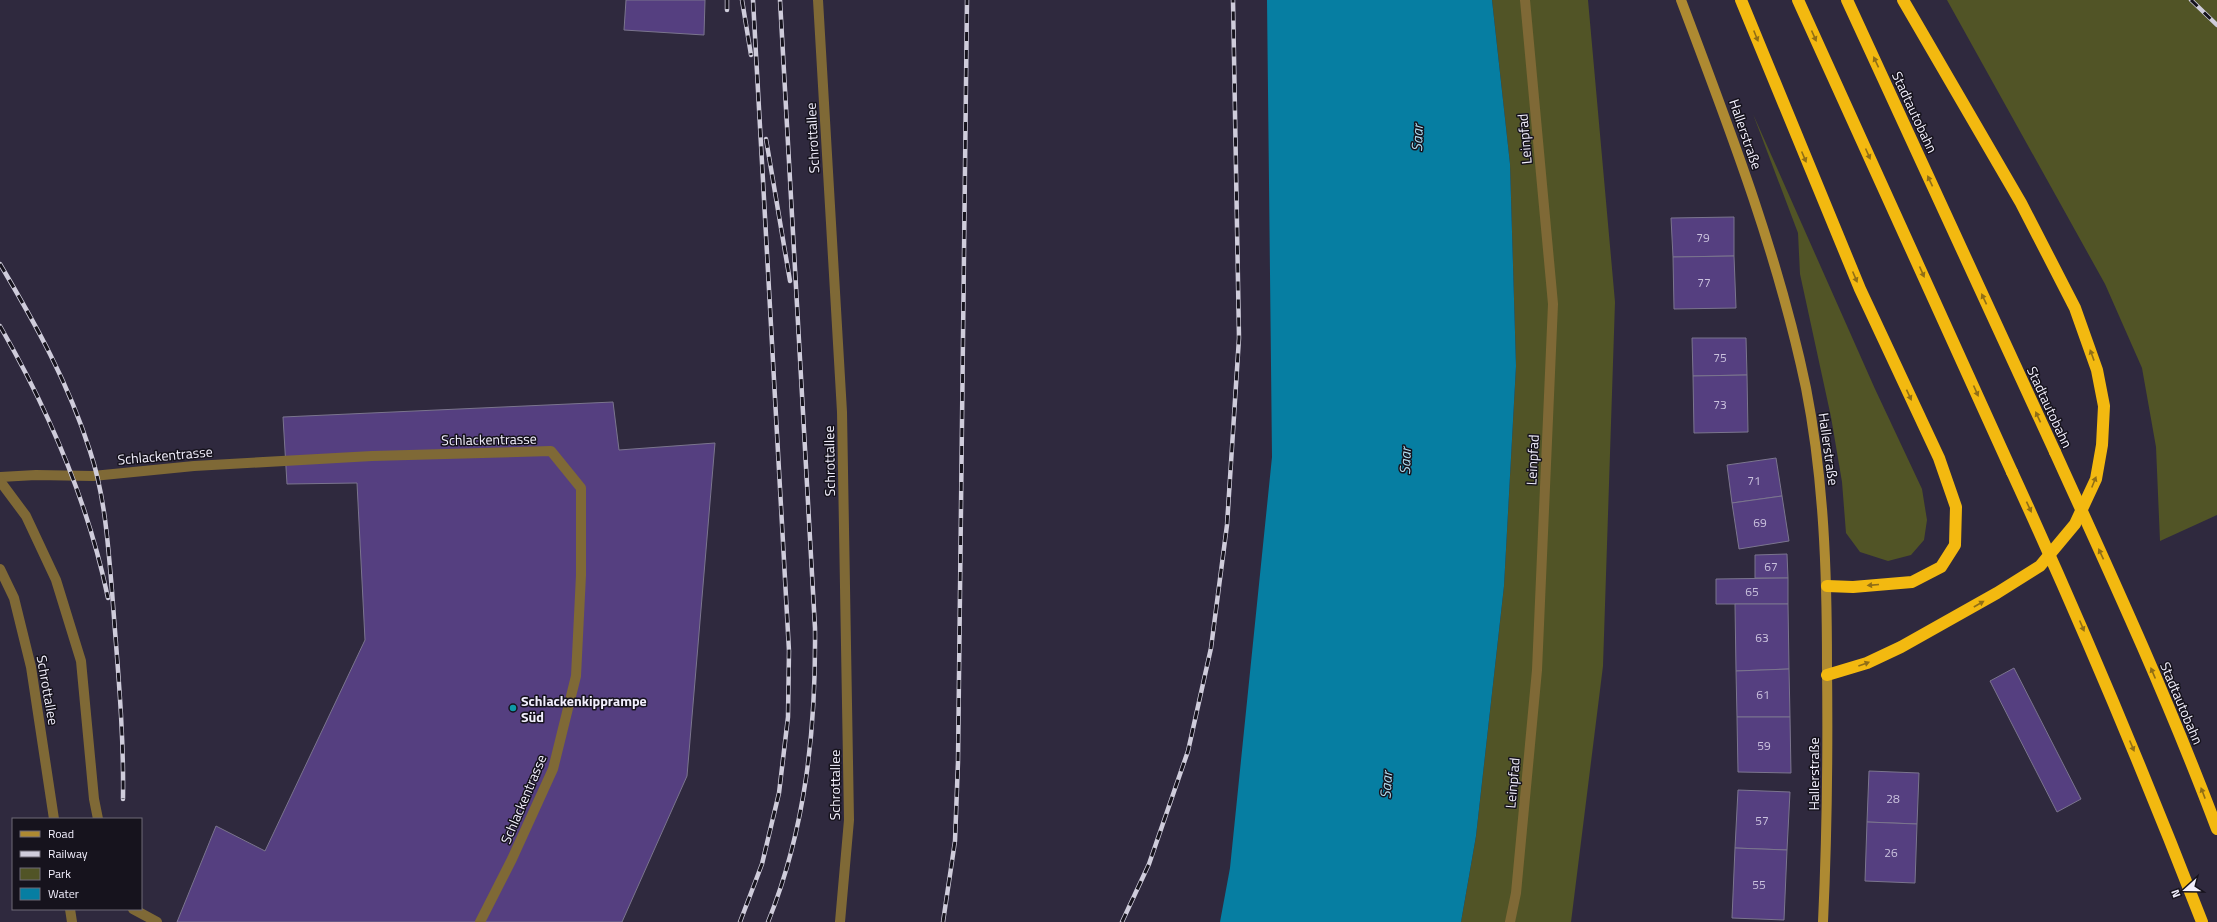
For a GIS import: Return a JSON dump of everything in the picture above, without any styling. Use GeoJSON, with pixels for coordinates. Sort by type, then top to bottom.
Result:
{"type":"FeatureCollection","features":[{"type":"Feature","properties":{"kind":"highway"},"geometry":{"type":"LineString","coordinates":[[1741,0],[1860,289],[1939,458],[1956,507],[1955,545],[1941,567],[1912,582],[1853,587],[1827,586]]}},
{"type":"Feature","properties":{"kind":"highway"},"geometry":{"type":"LineString","coordinates":[[1798,0],[2094,654],[2153,796],[2202,922]]}},
{"type":"Feature","properties":{"kind":"highway","name":"Stadtautobahn"},"geometry":{"type":"LineString","coordinates":[[1847,0],[2114,580],[2197,776],[2217,829]]}},
{"type":"Feature","properties":{"kind":"highway"},"geometry":{"type":"LineString","coordinates":[[1827,676],[1867,663],[1901,647],[1997,593],[2040,566],[2075,524],[2096,479],[2102,446],[2104,406],[2098,377],[2075,308],[2021,203],[1902,0]]}},
{"type":"Feature","properties":{"kind":"street","name":"Hallerstraße"},"geometry":{"type":"LineString","coordinates":[[1681,0],[1715,87],[1780,279],[1806,390],[1820,490],[1827,586],[1828,814],[1823,922]]}},
{"type":"Feature","properties":{"kind":"lane","name":"Schrottallee"},"geometry":{"type":"LineString","coordinates":[[818,0],[842,412],[849,820],[840,922]]}},
{"type":"Feature","properties":{"kind":"lane","name":"Leinpfad"},"geometry":{"type":"LineString","coordinates":[[1510,922],[1516,893],[1537,670],[1553,304],[1525,0]]}},
{"type":"Feature","properties":{"kind":"lane","name":"Schlackentrasse"},"geometry":{"type":"LineString","coordinates":[[0,476],[36,474],[93,476],[194,466],[372,456],[551,451],[581,488],[581,575],[576,676],[553,769],[512,859],[480,922]]}},
{"type":"Feature","properties":{"kind":"lane"},"geometry":{"type":"LineString","coordinates":[[0,481],[26,516],[56,580],[78,654],[94,799],[98,818]]}},
{"type":"Feature","properties":{"kind":"lane","name":"Schrottallee"},"geometry":{"type":"LineString","coordinates":[[0,570],[14,598],[31,667],[54,818]]}},
{"type":"Feature","properties":{"kind":"lane"},"geometry":{"type":"LineString","coordinates":[[70,910],[72,922]]}},
{"type":"Feature","properties":{"kind":"lane"},"geometry":{"type":"LineString","coordinates":[[136,910],[157,922]]}},
{"type":"Feature","properties":{"kind":"green space"},"geometry":{"type":"Polygon","coordinates":[[[1492,0],[1588,0],[1615,302],[1603,666],[1571,922],[1461,922],[1476,836],[1504,586],[1516,366],[1510,164],[1492,0]]]}},
{"type":"Feature","properties":{"kind":"green space"},"geometry":{"type":"Polygon","coordinates":[[[1947,0],[2217,0],[2217,515],[2160,541],[2156,447],[2142,368],[2105,284],[1947,0]]]}},
{"type":"Feature","properties":{"kind":"green space"},"geometry":{"type":"Polygon","coordinates":[[[1753,114],[1875,389],[1922,489],[1927,520],[1924,540],[1911,555],[1888,561],[1860,552],[1846,533],[1842,482],[1831,417],[1800,274],[1798,233],[1753,114]]]}},
{"type":"Feature","properties":{"kind":"water","name":"Saar"},"geometry":{"type":"Polygon","coordinates":[[[1267,0],[1492,0],[1510,164],[1516,366],[1504,586],[1476,836],[1461,922],[1220,922],[1230,868],[1272,457],[1267,0]]]}},
{"type":"Feature","properties":{"kind":"building"},"geometry":{"type":"Polygon","coordinates":[[[626,0],[705,0],[704,35],[624,30],[626,0]]]}},
{"type":"Feature","properties":{"kind":"building"},"geometry":{"type":"Polygon","coordinates":[[[1734,217],[1734,256],[1673,257],[1671,218],[1734,217]]]}},
{"type":"Feature","properties":{"kind":"building"},"geometry":{"type":"Polygon","coordinates":[[[1734,256],[1736,308],[1674,309],[1673,257],[1734,256]]]}},
{"type":"Feature","properties":{"kind":"building"},"geometry":{"type":"Polygon","coordinates":[[[1692,338],[1746,338],[1747,375],[1693,376],[1692,338]]]}},
{"type":"Feature","properties":{"kind":"building"},"geometry":{"type":"Polygon","coordinates":[[[1747,375],[1748,432],[1694,433],[1693,376],[1747,375]]]}},
{"type":"Feature","properties":{"kind":"building","name":"Schlackenkipprampe Süd"},"geometry":{"type":"Polygon","coordinates":[[[613,402],[619,450],[715,443],[687,776],[622,922],[177,922],[216,826],[265,851],[365,640],[357,483],[287,484],[283,417],[613,402]]]}},
{"type":"Feature","properties":{"kind":"building"},"geometry":{"type":"Polygon","coordinates":[[[1776,458],[1782,496],[1732,503],[1727,465],[1776,458]]]}},
{"type":"Feature","properties":{"kind":"building"},"geometry":{"type":"Polygon","coordinates":[[[1782,496],[1789,541],[1739,549],[1732,503],[1782,496]]]}},
{"type":"Feature","properties":{"kind":"building"},"geometry":{"type":"Polygon","coordinates":[[[1787,554],[1788,578],[1755,578],[1755,555],[1787,554]]]}},
{"type":"Feature","properties":{"kind":"building"},"geometry":{"type":"Polygon","coordinates":[[[1788,578],[1788,604],[1716,604],[1716,579],[1788,578]]]}},
{"type":"Feature","properties":{"kind":"building"},"geometry":{"type":"Polygon","coordinates":[[[1735,604],[1788,604],[1789,669],[1736,671],[1735,604]]]}},
{"type":"Feature","properties":{"kind":"building"},"geometry":{"type":"Polygon","coordinates":[[[2014,668],[2081,799],[2057,812],[1990,681],[2014,668]]]}},
{"type":"Feature","properties":{"kind":"building"},"geometry":{"type":"Polygon","coordinates":[[[1789,669],[1790,717],[1737,717],[1736,671],[1789,669]]]}},
{"type":"Feature","properties":{"kind":"building"},"geometry":{"type":"Polygon","coordinates":[[[1737,717],[1790,717],[1791,773],[1738,772],[1737,717]]]}},
{"type":"Feature","properties":{"kind":"building"},"geometry":{"type":"Polygon","coordinates":[[[1869,771],[1919,773],[1917,824],[1867,822],[1869,771]]]}},
{"type":"Feature","properties":{"kind":"building"},"geometry":{"type":"Polygon","coordinates":[[[1738,790],[1790,792],[1787,850],[1735,848],[1738,790]]]}},
{"type":"Feature","properties":{"kind":"building"},"geometry":{"type":"Polygon","coordinates":[[[1867,822],[1917,824],[1915,883],[1865,881],[1867,822]]]}},
{"type":"Feature","properties":{"kind":"building"},"geometry":{"type":"Polygon","coordinates":[[[1735,848],[1787,850],[1784,920],[1732,918],[1735,848]]]}},
{"type":"Feature","properties":{"kind":"railway"},"geometry":{"type":"LineString","coordinates":[[727,0],[727,10]]}},
{"type":"Feature","properties":{"kind":"railway"},"geometry":{"type":"LineString","coordinates":[[742,0],[751,55]]}},
{"type":"Feature","properties":{"kind":"railway"},"geometry":{"type":"LineString","coordinates":[[740,922],[762,864],[779,793],[788,717],[789,651],[753,0]]}},
{"type":"Feature","properties":{"kind":"railway"},"geometry":{"type":"LineString","coordinates":[[768,922],[792,850],[800,814],[811,740],[815,665],[815,628],[780,0]]}},
{"type":"Feature","properties":{"kind":"railway"},"geometry":{"type":"LineString","coordinates":[[943,922],[955,841],[958,762],[967,0]]}},
{"type":"Feature","properties":{"kind":"railway"},"geometry":{"type":"LineString","coordinates":[[1122,922],[1149,864],[1188,751],[1211,648],[1227,525],[1239,338],[1233,0]]}},
{"type":"Feature","properties":{"kind":"railway"},"geometry":{"type":"LineString","coordinates":[[2191,0],[2217,25]]}},
{"type":"Feature","properties":{"kind":"railway"},"geometry":{"type":"LineString","coordinates":[[766,139],[790,281]]}},
{"type":"Feature","properties":{"kind":"railway"},"geometry":{"type":"LineString","coordinates":[[0,264],[50,354],[72,401],[90,451],[99,485],[107,538],[118,669],[123,799]]}},
{"type":"Feature","properties":{"kind":"railway"},"geometry":{"type":"LineString","coordinates":[[0,326],[35,391],[65,458],[90,527],[108,598]]}},
{"type":"Feature","properties":{"kind":"place","name":"Schlackenkipprampe Süd"},"geometry":{"type":"Point","coordinates":[513,708]}}]}
